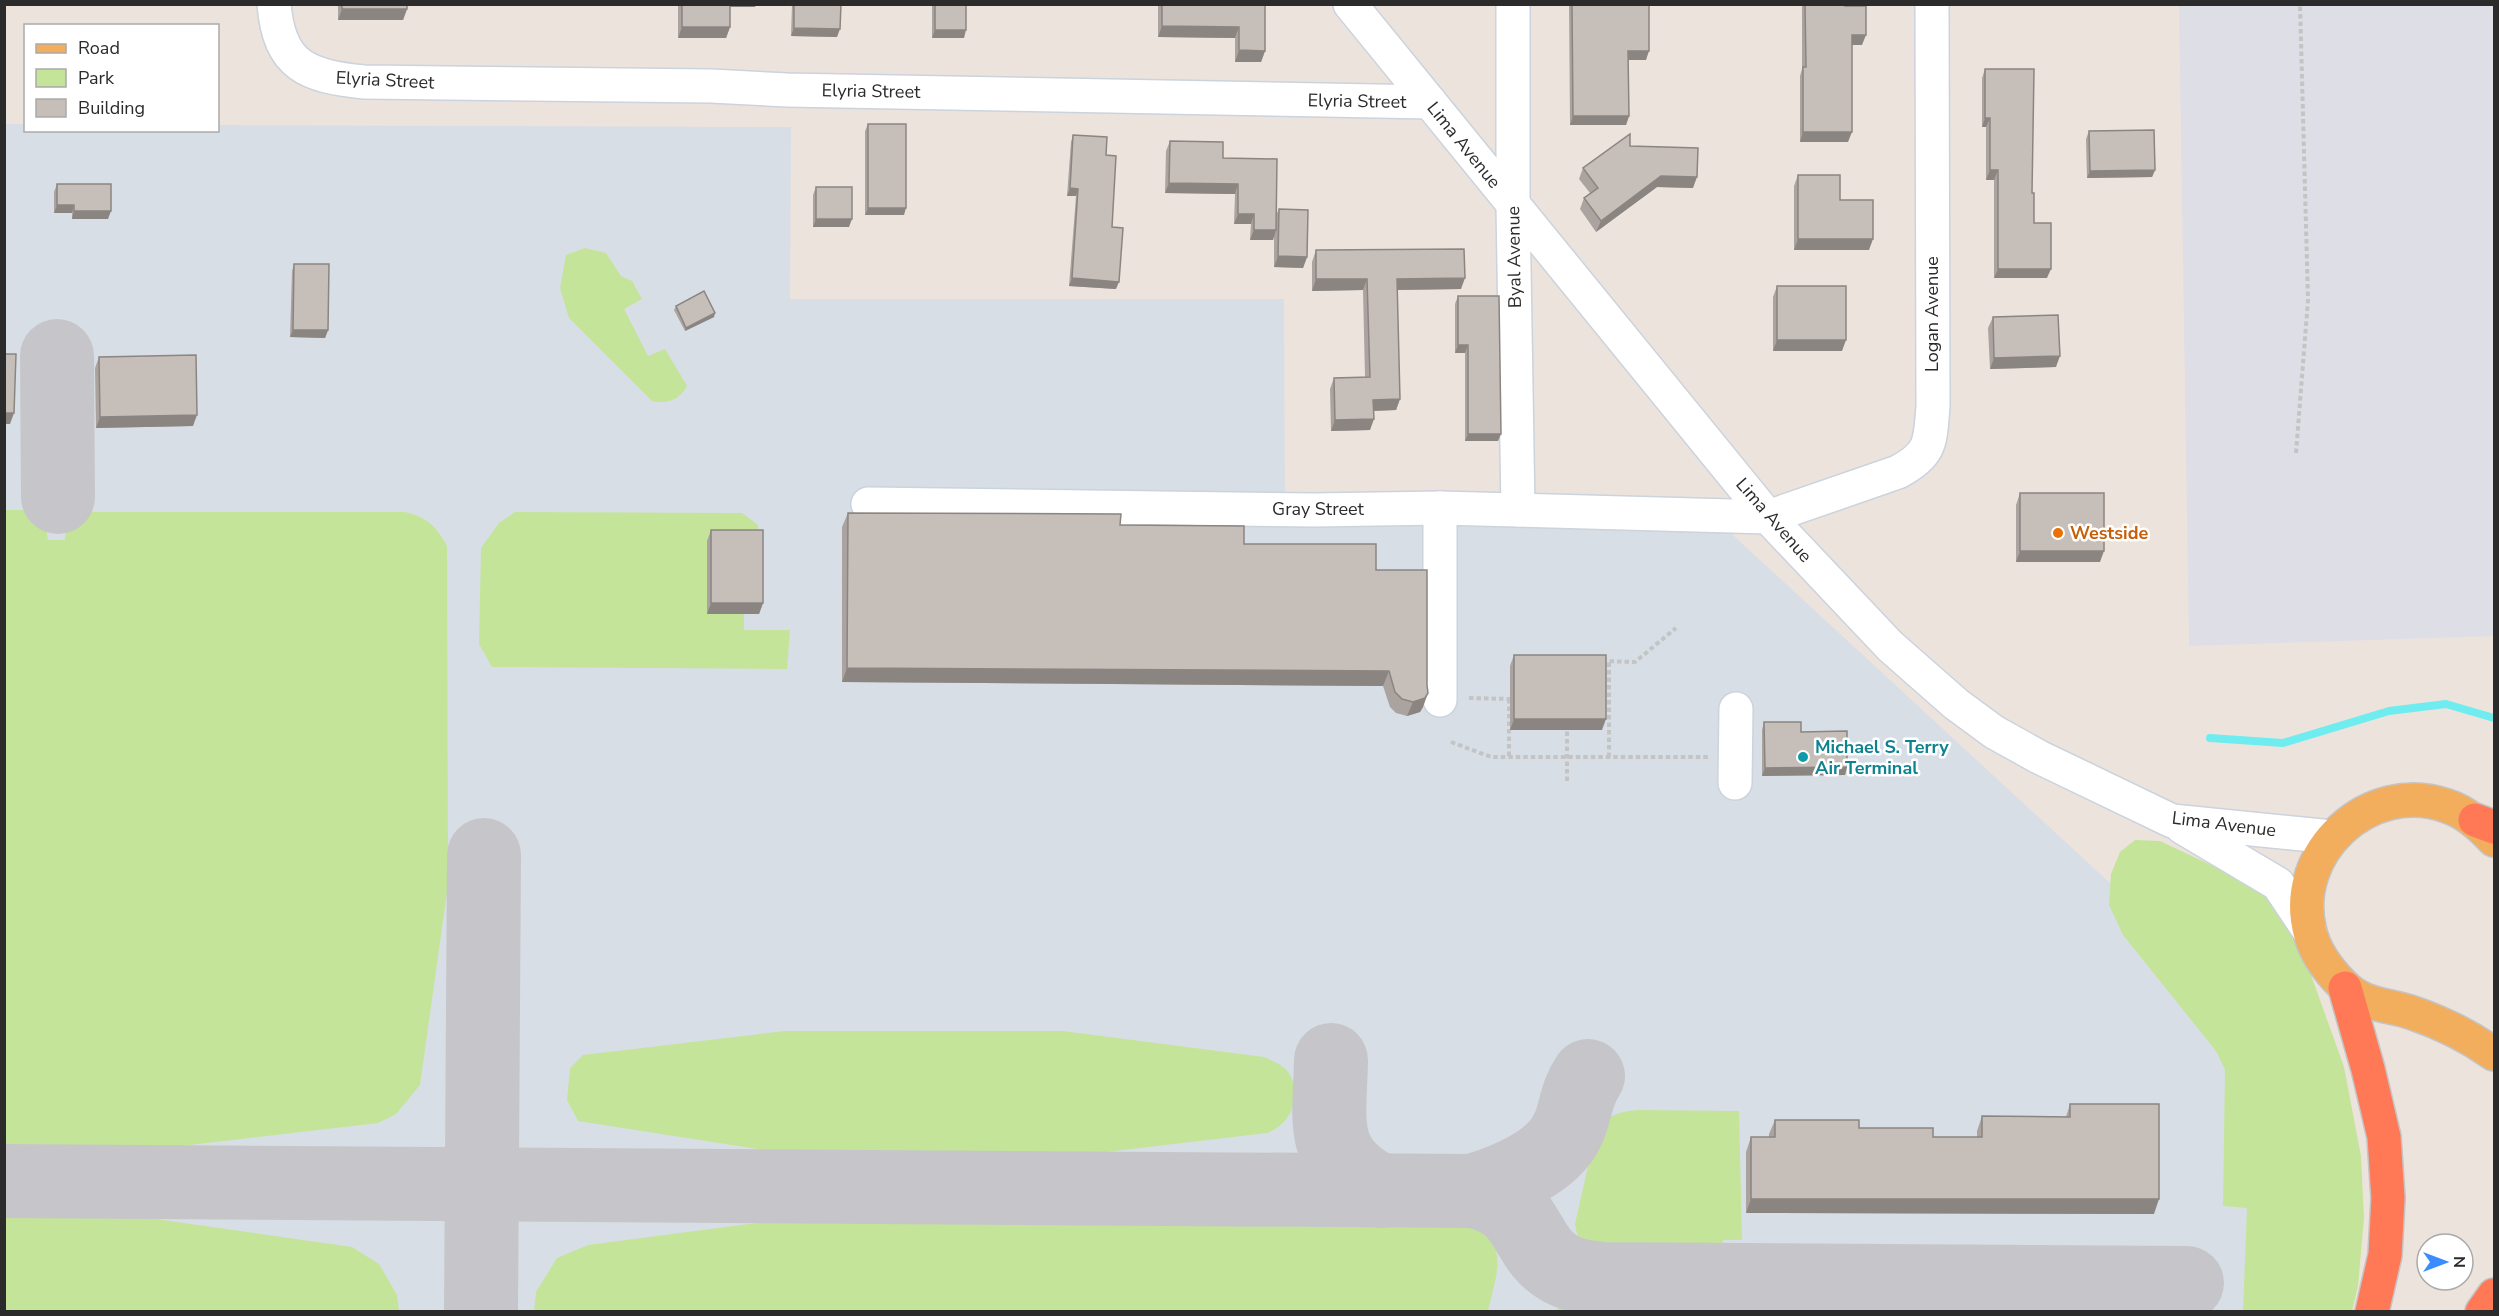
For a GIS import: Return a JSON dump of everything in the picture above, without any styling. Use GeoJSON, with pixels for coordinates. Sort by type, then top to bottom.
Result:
{"type":"FeatureCollection","features":[{"type":"Feature","properties":{"kind":"highway"},"geometry":{"type":"LineString","coordinates":[[2345,988],[2384,1137],[2388,1198],[2385,1255],[2373,1311]]}},
{"type":"Feature","properties":{"kind":"highway"},"geometry":{"type":"LineString","coordinates":[[2482,1311],[2494,1294]]}},
{"type":"Feature","properties":{"kind":"main road"},"geometry":{"type":"LineString","coordinates":[[2488,829],[2447,806],[2416,800],[2385,804],[2356,816],[2332,837],[2315,865],[2307,898],[2310,932],[2323,963],[2345,988],[2376,1006],[2412,1012],[2472,1039],[2494,1054]]}},
{"type":"Feature","properties":{"kind":"street","name":"Elyria Street"},"geometry":{"type":"LineString","coordinates":[[274,4],[276,26],[283,46],[296,62],[313,74],[364,82],[711,86],[787,90],[1430,102]]}},
{"type":"Feature","properties":{"kind":"street","name":"Lima Avenue"},"geometry":{"type":"LineString","coordinates":[[1350,4],[1768,517],[1890,646],[1966,711],[1994,732],[2039,757],[2172,821],[2332,837]]}},
{"type":"Feature","properties":{"kind":"street","name":"Byal Avenue"},"geometry":{"type":"LineString","coordinates":[[1513,4],[1513,206],[1518,510]]}},
{"type":"Feature","properties":{"kind":"street","name":"Logan Avenue"},"geometry":{"type":"LineString","coordinates":[[1768,517],[1898,472],[1916,462],[1927,448],[1933,406],[1932,4]]}},
{"type":"Feature","properties":{"kind":"street","name":"Gray Street"},"geometry":{"type":"LineString","coordinates":[[868,504],[1314,510],[1440,508],[1768,517]]}},
{"type":"Feature","properties":{"kind":"street"},"geometry":{"type":"LineString","coordinates":[[1440,508],[1440,699]]}},
{"type":"Feature","properties":{"kind":"street"},"geometry":{"type":"LineString","coordinates":[[1735,770],[1736,709]]}},
{"type":"Feature","properties":{"kind":"street"},"geometry":{"type":"LineString","coordinates":[[2172,821],[2278,884],[2310,932]]}},
{"type":"Feature","properties":{"kind":"path"},"geometry":{"type":"LineString","coordinates":[[2296,453],[2308,300],[2300,4]]}},
{"type":"Feature","properties":{"kind":"path"},"geometry":{"type":"LineString","coordinates":[[1599,661],[1635,662],[1676,628]]}},
{"type":"Feature","properties":{"kind":"path"},"geometry":{"type":"LineString","coordinates":[[1609,661],[1609,757]]}},
{"type":"Feature","properties":{"kind":"path"},"geometry":{"type":"LineString","coordinates":[[1440,699],[1509,699],[1509,757]]}},
{"type":"Feature","properties":{"kind":"path"},"geometry":{"type":"LineString","coordinates":[[1567,730],[1567,781]]}},
{"type":"Feature","properties":{"kind":"path"},"geometry":{"type":"LineString","coordinates":[[1451,742],[1491,757],[1609,757],[1735,770]]}},
{"type":"Feature","properties":{"kind":"shaded area"},"geometry":{"type":"Polygon","coordinates":[[[2179,5],[2494,5],[2494,636],[2189,646],[2179,5]]]}},
{"type":"Feature","properties":{"kind":"shaded area"},"geometry":{"type":"Polygon","coordinates":[[[5,124],[24,124],[24,132],[219,132],[219,125],[791,127],[790,299],[1284,299],[1285,525],[1721,524],[2150,920],[2309,1121],[2303,1311],[5,1312],[5,124]]]}},
{"type":"Feature","properties":{"kind":"green space"},"geometry":{"type":"Polygon","coordinates":[[[585,248],[606,253],[621,276],[632,281],[642,299],[624,309],[648,356],[665,349],[687,386],[677,398],[663,402],[652,401],[569,318],[560,288],[566,255],[585,248]]]}},
{"type":"Feature","properties":{"kind":"green space"},"geometry":{"type":"Polygon","coordinates":[[[5,510],[35,510],[44,516],[48,540],[65,540],[67,517],[74,512],[404,512],[419,516],[430,523],[443,539],[447,546],[448,885],[420,1085],[396,1114],[378,1123],[147,1150],[5,1149],[5,510]]]}},
{"type":"Feature","properties":{"kind":"green space"},"geometry":{"type":"Polygon","coordinates":[[[515,512],[742,513],[758,525],[757,552],[746,603],[744,630],[790,630],[787,669],[492,667],[479,644],[481,548],[499,523],[515,512]]]}},
{"type":"Feature","properties":{"kind":"green space"},"geometry":{"type":"Polygon","coordinates":[[[2135,840],[2160,841],[2251,884],[2275,905],[2306,961],[2344,1067],[2361,1156],[2364,1218],[2358,1286],[2352,1311],[2243,1311],[2247,1208],[2223,1206],[2225,1070],[2216,1051],[2123,935],[2109,905],[2111,874],[2120,852],[2135,840]]]}},
{"type":"Feature","properties":{"kind":"green space"},"geometry":{"type":"Polygon","coordinates":[[[784,1031],[1063,1031],[1264,1057],[1286,1069],[1293,1081],[1295,1099],[1283,1123],[1267,1133],[1072,1156],[789,1154],[578,1121],[567,1100],[570,1068],[583,1055],[784,1031]]]}},
{"type":"Feature","properties":{"kind":"green space"},"geometry":{"type":"Polygon","coordinates":[[[1637,1110],[1739,1111],[1742,1240],[1723,1240],[1722,1258],[1596,1257],[1582,1243],[1575,1224],[1596,1131],[1614,1115],[1637,1110]]]}},
{"type":"Feature","properties":{"kind":"green space"},"geometry":{"type":"Polygon","coordinates":[[[5,1215],[135,1216],[352,1247],[379,1264],[397,1295],[399,1311],[5,1311],[5,1215]]]}},
{"type":"Feature","properties":{"kind":"green space"},"geometry":{"type":"Polygon","coordinates":[[[786,1219],[1479,1221],[1494,1243],[1497,1264],[1488,1311],[534,1311],[536,1292],[557,1258],[588,1245],[786,1219]]]}},
{"type":"Feature","properties":{"kind":"green space"},"geometry":{"type":"Polygon","coordinates":[[[1574,1295],[1742,1295],[1742,1311],[1556,1311],[1564,1301],[1574,1295]]]}},
{"type":"Feature","properties":{"kind":"building"},"geometry":{"type":"Polygon","coordinates":[[[342,4],[407,4],[407,9],[342,9],[342,4]]]}},
{"type":"Feature","properties":{"kind":"building"},"geometry":{"type":"Polygon","coordinates":[[[682,4],[730,4],[730,27],[682,27],[682,4]]]}},
{"type":"Feature","properties":{"kind":"building"},"geometry":{"type":"Polygon","coordinates":[[[794,4],[841,4],[840,29],[794,28],[794,4]]]}},
{"type":"Feature","properties":{"kind":"building"},"geometry":{"type":"Polygon","coordinates":[[[935,4],[966,4],[966,30],[935,30],[935,4]]]}},
{"type":"Feature","properties":{"kind":"building"},"geometry":{"type":"Polygon","coordinates":[[[1162,4],[1265,4],[1265,51],[1239,50],[1239,27],[1162,26],[1162,4]]]}},
{"type":"Feature","properties":{"kind":"building"},"geometry":{"type":"Polygon","coordinates":[[[1572,4],[1649,4],[1649,51],[1628,51],[1629,116],[1573,116],[1572,4]]]}},
{"type":"Feature","properties":{"kind":"building"},"geometry":{"type":"Polygon","coordinates":[[[1805,4],[1866,6],[1866,35],[1852,35],[1852,132],[1803,132],[1803,67],[1806,67],[1805,4]]]}},
{"type":"Feature","properties":{"kind":"building"},"geometry":{"type":"Polygon","coordinates":[[[1985,69],[2034,69],[2032,193],[2034,193],[2034,223],[2051,223],[2051,269],[1998,269],[1998,170],[1990,170],[1990,118],[1985,118],[1985,69]]]}},
{"type":"Feature","properties":{"kind":"building"},"geometry":{"type":"Polygon","coordinates":[[[868,124],[906,124],[906,208],[868,208],[868,124]]]}},
{"type":"Feature","properties":{"kind":"building"},"geometry":{"type":"Polygon","coordinates":[[[2154,130],[2155,170],[2090,171],[2089,131],[2154,130]]]}},
{"type":"Feature","properties":{"kind":"building"},"geometry":{"type":"Polygon","coordinates":[[[1630,134],[1630,146],[1698,148],[1697,177],[1661,176],[1601,221],[1584,198],[1598,188],[1583,168],[1630,134]]]}},
{"type":"Feature","properties":{"kind":"building"},"geometry":{"type":"Polygon","coordinates":[[[1073,135],[1107,137],[1106,155],[1116,156],[1112,227],[1123,228],[1119,282],[1072,278],[1078,189],[1070,188],[1073,135]]]}},
{"type":"Feature","properties":{"kind":"building"},"geometry":{"type":"Polygon","coordinates":[[[1170,141],[1223,142],[1223,158],[1277,159],[1276,230],[1254,230],[1254,214],[1238,214],[1238,184],[1169,183],[1170,141]]]}},
{"type":"Feature","properties":{"kind":"building"},"geometry":{"type":"Polygon","coordinates":[[[1798,175],[1840,175],[1840,200],[1873,200],[1873,239],[1798,239],[1798,175]]]}},
{"type":"Feature","properties":{"kind":"building"},"geometry":{"type":"Polygon","coordinates":[[[57,184],[111,184],[111,211],[74,211],[74,205],[57,205],[57,184]]]}},
{"type":"Feature","properties":{"kind":"building"},"geometry":{"type":"Polygon","coordinates":[[[816,187],[852,187],[852,219],[816,219],[816,187]]]}},
{"type":"Feature","properties":{"kind":"building"},"geometry":{"type":"Polygon","coordinates":[[[1279,209],[1308,210],[1307,257],[1278,256],[1279,209]]]}},
{"type":"Feature","properties":{"kind":"building"},"geometry":{"type":"Polygon","coordinates":[[[1464,249],[1465,278],[1397,279],[1400,399],[1373,400],[1374,419],[1335,420],[1334,378],[1370,377],[1367,279],[1316,279],[1316,250],[1464,249]]]}},
{"type":"Feature","properties":{"kind":"building"},"geometry":{"type":"Polygon","coordinates":[[[294,264],[329,264],[328,330],[293,330],[294,264]]]}},
{"type":"Feature","properties":{"kind":"building"},"geometry":{"type":"Polygon","coordinates":[[[1777,286],[1846,286],[1846,340],[1777,340],[1777,286]]]}},
{"type":"Feature","properties":{"kind":"building"},"geometry":{"type":"Polygon","coordinates":[[[704,291],[715,313],[686,328],[676,306],[704,291]]]}},
{"type":"Feature","properties":{"kind":"building"},"geometry":{"type":"Polygon","coordinates":[[[1458,296],[1499,296],[1501,434],[1468,434],[1468,345],[1458,345],[1458,296]]]}},
{"type":"Feature","properties":{"kind":"building"},"geometry":{"type":"Polygon","coordinates":[[[2058,315],[2060,356],[1994,358],[1993,317],[2058,315]]]}},
{"type":"Feature","properties":{"kind":"building"},"geometry":{"type":"Polygon","coordinates":[[[4,354],[16,354],[14,413],[4,413],[4,354]]]}},
{"type":"Feature","properties":{"kind":"building"},"geometry":{"type":"Polygon","coordinates":[[[196,355],[197,415],[100,417],[99,357],[196,355]]]}},
{"type":"Feature","properties":{"kind":"building","name":"Westside"},"geometry":{"type":"Polygon","coordinates":[[[2020,493],[2104,493],[2104,551],[2020,551],[2020,493]]]}},
{"type":"Feature","properties":{"kind":"building"},"geometry":{"type":"Polygon","coordinates":[[[848,513],[1121,514],[1120,525],[1244,526],[1244,544],[1376,544],[1376,570],[1427,570],[1428,693],[1425,698],[1413,702],[1402,699],[1395,692],[1389,671],[847,668],[848,513]]]}},
{"type":"Feature","properties":{"kind":"building"},"geometry":{"type":"Polygon","coordinates":[[[711,530],[763,530],[763,603],[711,603],[711,530]]]}},
{"type":"Feature","properties":{"kind":"building"},"geometry":{"type":"Polygon","coordinates":[[[1514,655],[1606,655],[1606,719],[1514,719],[1514,655]]]}},
{"type":"Feature","properties":{"kind":"building","name":"Michael S. Terry Air Terminal"},"geometry":{"type":"Polygon","coordinates":[[[1764,722],[1801,722],[1801,732],[1847,731],[1847,767],[1765,768],[1764,722]]]}},
{"type":"Feature","properties":{"kind":"building"},"geometry":{"type":"Polygon","coordinates":[[[2070,1104],[2159,1104],[2159,1199],[1751,1199],[1751,1137],[1775,1137],[1775,1120],[1859,1120],[1859,1128],[1933,1128],[1933,1137],[1982,1137],[1982,1116],[2070,1117],[2070,1104]]]}},
{"type":"Feature","properties":{"kind":"waterway"},"geometry":{"type":"LineString","coordinates":[[2210,738],[2283,743],[2389,711],[2446,704],[2494,718]]}},
{"type":"Feature","properties":{"kind":"taxiway"},"geometry":{"type":"LineString","coordinates":[[57,356],[58,497]]}},
{"type":"Feature","properties":{"kind":"taxiway"},"geometry":{"type":"LineString","coordinates":[[481,1312],[484,855]]}},
{"type":"Feature","properties":{"kind":"taxiway"},"geometry":{"type":"LineString","coordinates":[[1331,1060],[1330,1120],[1337,1152],[1346,1166],[1360,1179],[1381,1191]]}},
{"type":"Feature","properties":{"kind":"taxiway"},"geometry":{"type":"LineString","coordinates":[[1472,1191],[1526,1170],[1550,1153],[1567,1131],[1580,1091],[1588,1076]]}},
{"type":"Feature","properties":{"kind":"taxiway"},"geometry":{"type":"LineString","coordinates":[[4,1181],[1472,1191],[1492,1197],[1506,1205],[1517,1215],[1548,1260],[1561,1269],[1576,1275],[1602,1279],[2187,1283]]}},
{"type":"Feature","properties":{"kind":"place","name":"Westside"},"geometry":{"type":"Point","coordinates":[2058,533]}},
{"type":"Feature","properties":{"kind":"place","name":"Michael S. Terry Air Terminal"},"geometry":{"type":"Point","coordinates":[1803,757]}}]}
